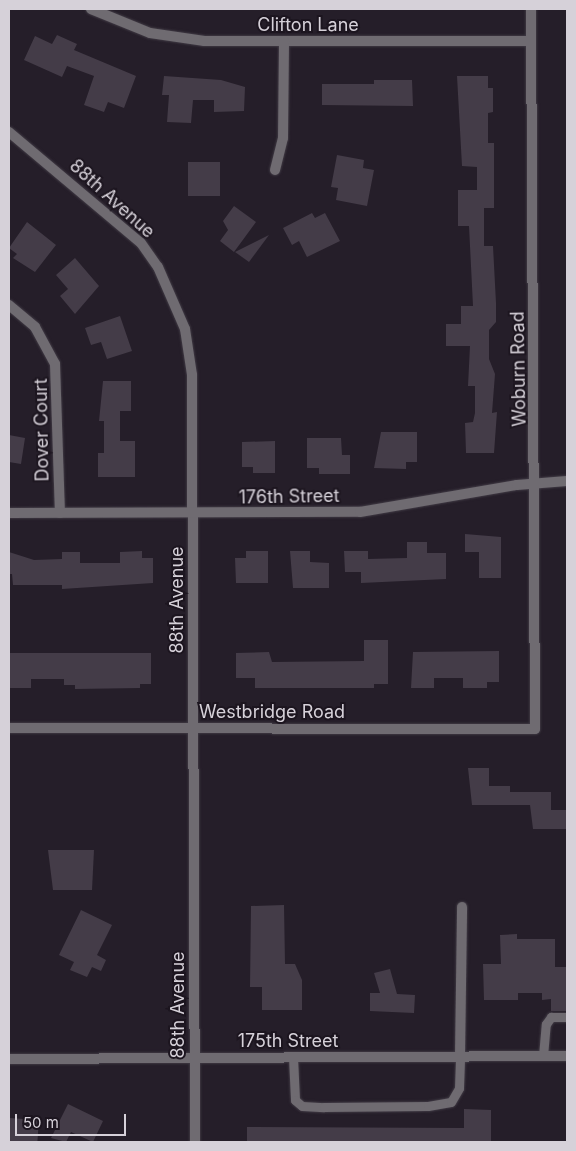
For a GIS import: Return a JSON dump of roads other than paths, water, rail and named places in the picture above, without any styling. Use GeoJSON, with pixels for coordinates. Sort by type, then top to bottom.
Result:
{"type":"FeatureCollection","features":[{"type":"Feature","properties":{"kind":"street","name":"Clifton Lane"},"geometry":{"type":"LineString","coordinates":[[91,9],[166,36],[284,41],[531,40]]}},
{"type":"Feature","properties":{"kind":"street","name":"Woburn Road"},"geometry":{"type":"LineString","coordinates":[[531,9],[536,482],[535,729]]}},
{"type":"Feature","properties":{"kind":"street"},"geometry":{"type":"LineString","coordinates":[[275,170],[283,138],[284,41]]}},
{"type":"Feature","properties":{"kind":"street","name":"88th Avenue"},"geometry":{"type":"LineString","coordinates":[[9,132],[135,237],[158,267],[174,299],[192,375],[195,1142]]}},
{"type":"Feature","properties":{"kind":"street","name":"Dover Court"},"geometry":{"type":"LineString","coordinates":[[9,305],[35,327],[55,364],[60,513]]}},
{"type":"Feature","properties":{"kind":"street","name":"176th Street"},"geometry":{"type":"LineString","coordinates":[[9,513],[193,514],[380,511],[536,482],[567,481]]}},
{"type":"Feature","properties":{"kind":"street","name":"Westbridge Road"},"geometry":{"type":"LineString","coordinates":[[9,728],[535,729]]}},
{"type":"Feature","properties":{"kind":"street"},"geometry":{"type":"LineString","coordinates":[[460,1056],[462,906]]}},
{"type":"Feature","properties":{"kind":"street","name":"175th Street"},"geometry":{"type":"LineString","coordinates":[[9,1059],[567,1056]]}},
{"type":"Feature","properties":{"kind":"lane"},"geometry":{"type":"LineString","coordinates":[[543,1056],[546,1024],[551,1017],[567,1017]]}},
{"type":"Feature","properties":{"kind":"lane"},"geometry":{"type":"LineString","coordinates":[[293,1057],[295,1100],[302,1106],[334,1107],[451,1102],[459,1088],[460,1056]]}}]}
